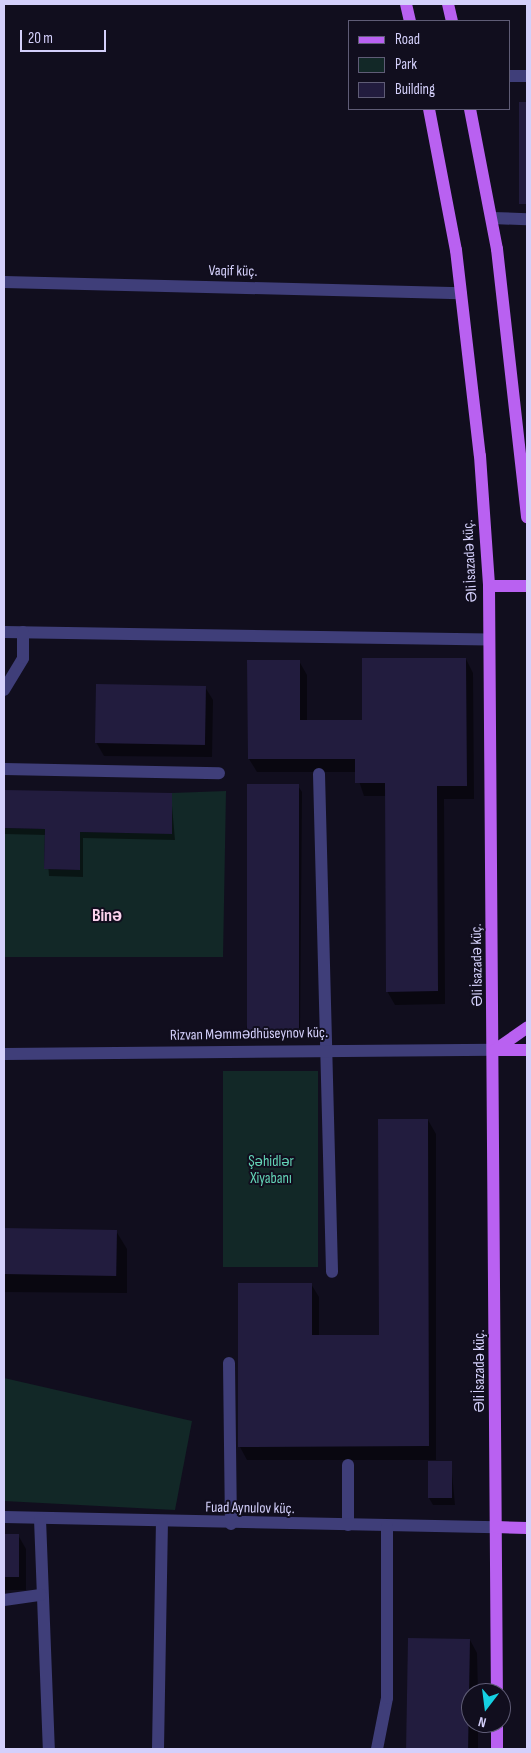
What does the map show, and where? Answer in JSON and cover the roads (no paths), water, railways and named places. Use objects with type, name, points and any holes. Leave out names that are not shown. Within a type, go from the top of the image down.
[{"type":"main road","points":[[406,4],[410,20]]},
{"type":"main road","points":[[448,4],[452,20]]},
{"type":"main road","name":"Əli İsazadə küç.","points":[[429,110],[461,293],[489,586],[495,1050],[497,1683]]},
{"type":"main road","points":[[470,110],[492,218],[524,453],[527,517]]},
{"type":"main road","points":[[489,586],[527,586]]},
{"type":"main road","points":[[495,1050],[527,1028]]},
{"type":"main road","points":[[495,1050],[527,1050]]},
{"type":"main road","points":[[496,1527],[527,1528]]},
{"type":"main road","points":[[497,1733],[497,1749]]},
{"type":"street","points":[[511,76],[527,76]]},
{"type":"street","points":[[492,218],[527,219]]},
{"type":"street","name":"Vaqif küç.","points":[[4,282],[461,293]]},
{"type":"street","points":[[4,632],[489,640]]},
{"type":"street","points":[[4,690],[23,658],[23,632]]},
{"type":"street","points":[[4,769],[219,773]]},
{"type":"street","points":[[319,774],[332,1272]]},
{"type":"street","name":"Rizvan Məmmədhüseynov küç.","points":[[4,1054],[326,1049],[495,1050]]},
{"type":"street","points":[[230,1363],[231,1524]]},
{"type":"street","points":[[348,1465],[348,1525]]},
{"type":"street","name":"Fuad Aynulov küç.","points":[[4,1518],[162,1524],[496,1527]]},
{"type":"street","points":[[40,1519],[41,1595],[49,1749]]},
{"type":"street","points":[[158,1749],[162,1524]]},
{"type":"street","points":[[377,1749],[387,1698],[387,1526]]},
{"type":"street","points":[[4,1600],[41,1595]]},
{"type":"district","name":"Binə","points":[[107,916]]},
{"type":"park label","name":"Şəhidlər Xiyabanı","points":[[271,1170]]}]
